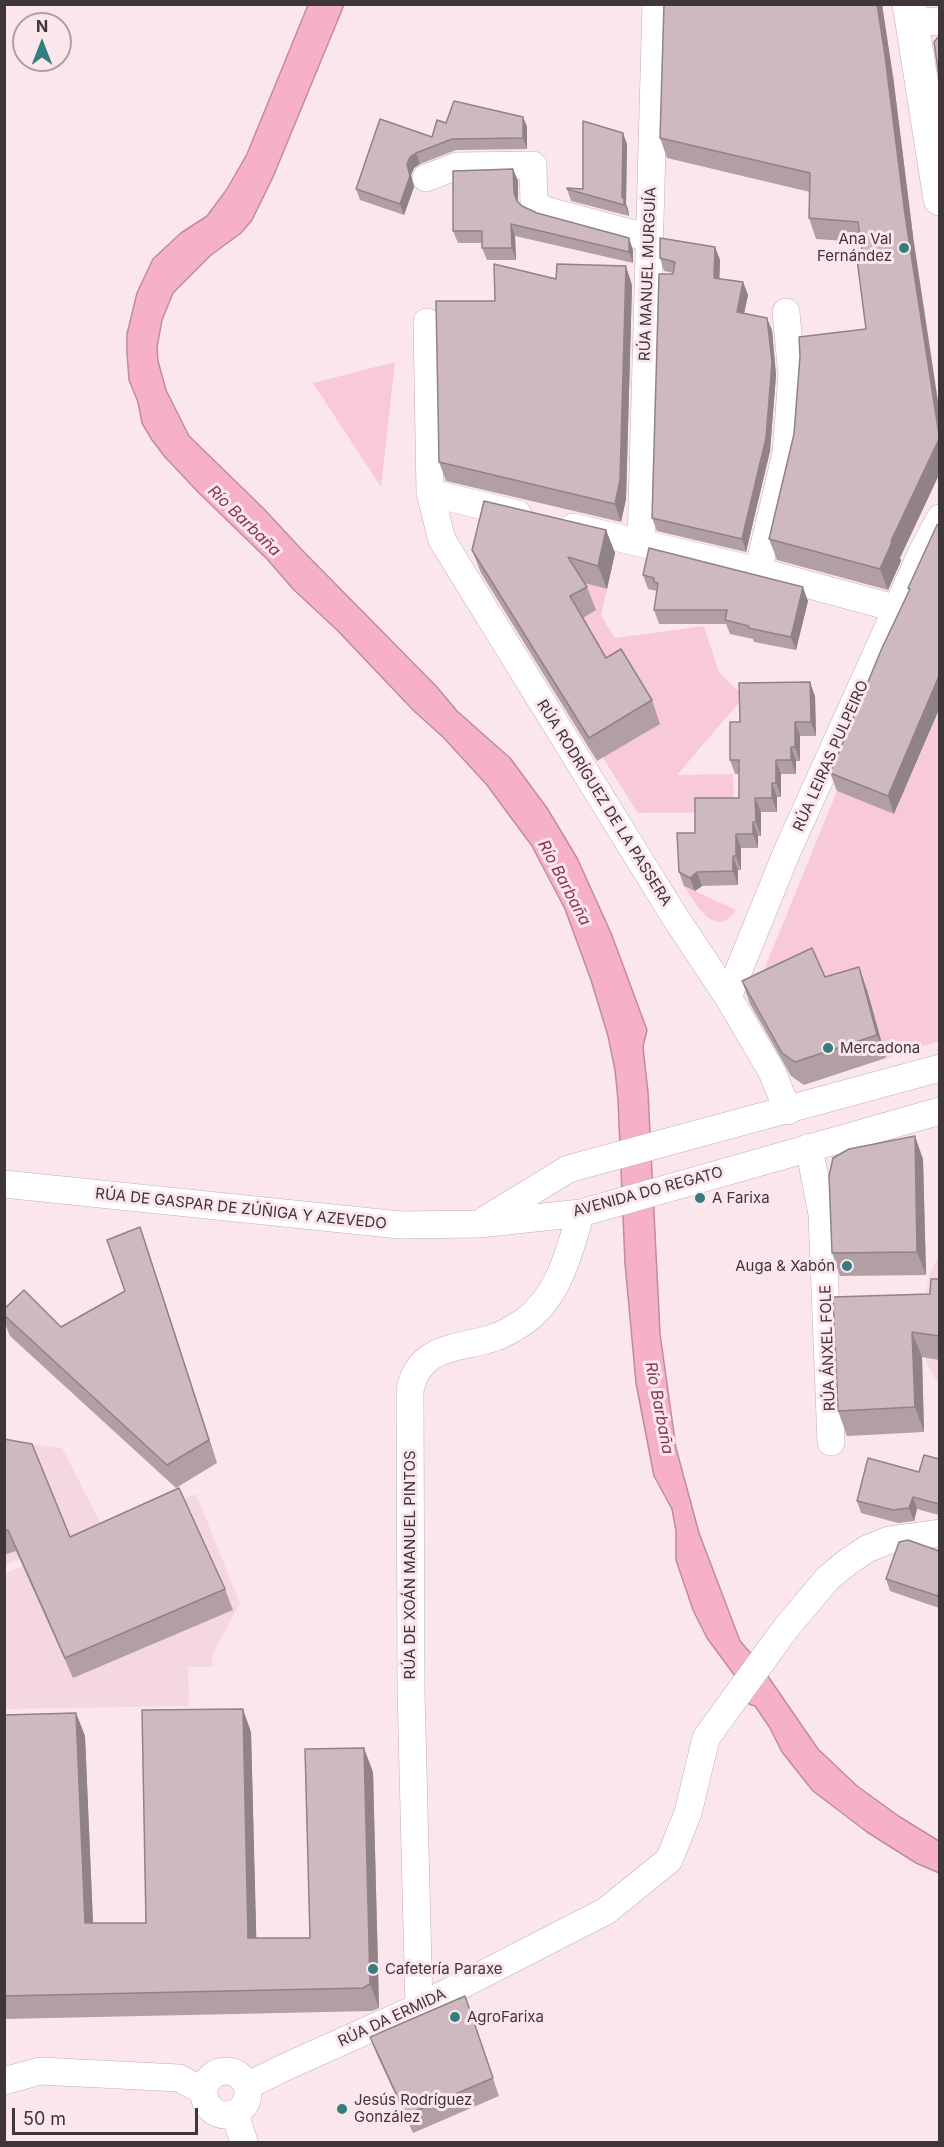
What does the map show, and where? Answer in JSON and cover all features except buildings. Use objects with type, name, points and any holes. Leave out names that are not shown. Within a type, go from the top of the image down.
[{"type":"street","name":"RÚA MANUEL MURGUÍA","points":[[641,543],[656,4]]},
{"type":"street","points":[[920,16],[939,199]]},
{"type":"street","points":[[426,178],[457,166],[533,165],[534,204],[545,210],[649,238]]},
{"type":"street","points":[[759,571],[786,453],[792,375],[786,312]]},
{"type":"street","name":"RÚA RODRÍGUEZ DE LA PASSERA","points":[[427,322],[430,493],[442,540],[673,914],[728,997],[772,1072],[788,1111]]},
{"type":"street","points":[[430,493],[759,571],[898,609]]},
{"type":"street","name":"RÚA LEIRAS PULPEIRO","points":[[728,997],[786,854],[939,518]]},
{"type":"street","points":[[479,1224],[568,1169],[788,1111],[939,1068]]},
{"type":"street","name":"AVENIDA DO REGATO","points":[[479,1224],[581,1213],[939,1110]]},
{"type":"street","name":"RÚA ÁNXEL FOLE","points":[[809,1147],[822,1214],[831,1442]]},
{"type":"street","name":"RÚA DE GASPAR DE ZÚÑIGA Y AZEVEDO","points":[[4,1184],[400,1225],[479,1224]]},
{"type":"street","name":"RÚA DE XOÁN MANUEL PINTOS","points":[[419,2007],[411,1690],[410,1390],[418,1368],[436,1353],[449,1347],[495,1338],[526,1321],[552,1290],[562,1272],[571,1251],[581,1213]]},
{"type":"street","name":"RÚA DA ERMIDA","points":[[248,2086],[419,2007],[606,1911],[669,1860],[688,1813],[706,1738],[786,1628],[828,1578],[867,1549],[889,1540],[939,1533]]},
{"type":"street","points":[[225,2070],[240,2075],[248,2086],[246,2102],[234,2114],[220,2114],[207,2106],[203,2091],[210,2077],[216,2072],[225,2070]]},
{"type":"street","points":[[4,2081],[40,2071],[121,2075],[179,2078],[203,2091]]},
{"type":"street","points":[[234,2114],[244,2142]]},
{"type":"shaded area","points":[[395,362],[381,487],[313,383]]},
{"type":"shaded area","points":[[576,581],[607,589],[601,616],[615,638],[704,626],[719,672],[744,697],[677,775],[733,774],[734,812],[638,813],[603,758],[615,681],[579,620]]},
{"type":"shaded area","points":[[939,712],[939,1041],[886,1058],[867,990],[833,1000],[820,972],[750,1004],[837,791],[894,814]]},
{"type":"shaded area","points":[[684,886],[736,910],[728,919],[721,922],[713,921],[700,909]]},
{"type":"shaded area","points":[[939,1257],[939,1385],[927,1364],[920,1320],[930,1273]]},
{"type":"shaded area","points":[[5,1441],[62,1448],[102,1526],[5,1565]]},
{"type":"shaded area","points":[[196,1494],[240,1603],[212,1656],[213,1667],[188,1667],[189,1706],[5,1709],[4,1574]]},
{"type":"water","name":"Río Barbaña","points":[[308,5],[344,5],[273,177],[252,220],[241,233],[211,255],[173,293],[162,320],[157,347],[158,361],[166,390],[189,436],[264,509],[436,686],[457,711],[510,758],[547,808],[577,858],[611,933],[647,1030],[643,1047],[648,1092],[660,1334],[676,1448],[699,1533],[740,1641],[756,1659],[818,1749],[857,1786],[939,1841],[939,1873],[916,1863],[867,1832],[813,1791],[782,1752],[755,1706],[749,1704],[738,1680],[707,1638],[693,1610],[676,1560],[676,1531],[672,1509],[654,1476],[636,1383],[625,1263],[618,1100],[608,1036],[591,980],[565,909],[532,846],[487,785],[443,737],[414,711],[337,630],[294,590],[267,559],[198,492],[165,457],[142,423],[138,402],[129,380],[127,353],[127,334],[137,293],[153,259],[181,233],[207,216],[227,189],[247,154]]},
{"type":"place","name":"Ana Val Fernández","points":[[904,248]]},
{"type":"place","name":"Mercadona","points":[[828,1048]]},
{"type":"place","name":"A Farixa","points":[[700,1198]]},
{"type":"place","name":"Auga & Xabón","points":[[847,1266]]},
{"type":"place","name":"Cafetería Paraxe","points":[[373,1969]]},
{"type":"place","name":"AgroFarixa","points":[[455,2017]]},
{"type":"place","name":"Jesús Rodríguez González","points":[[342,2109]]}]
